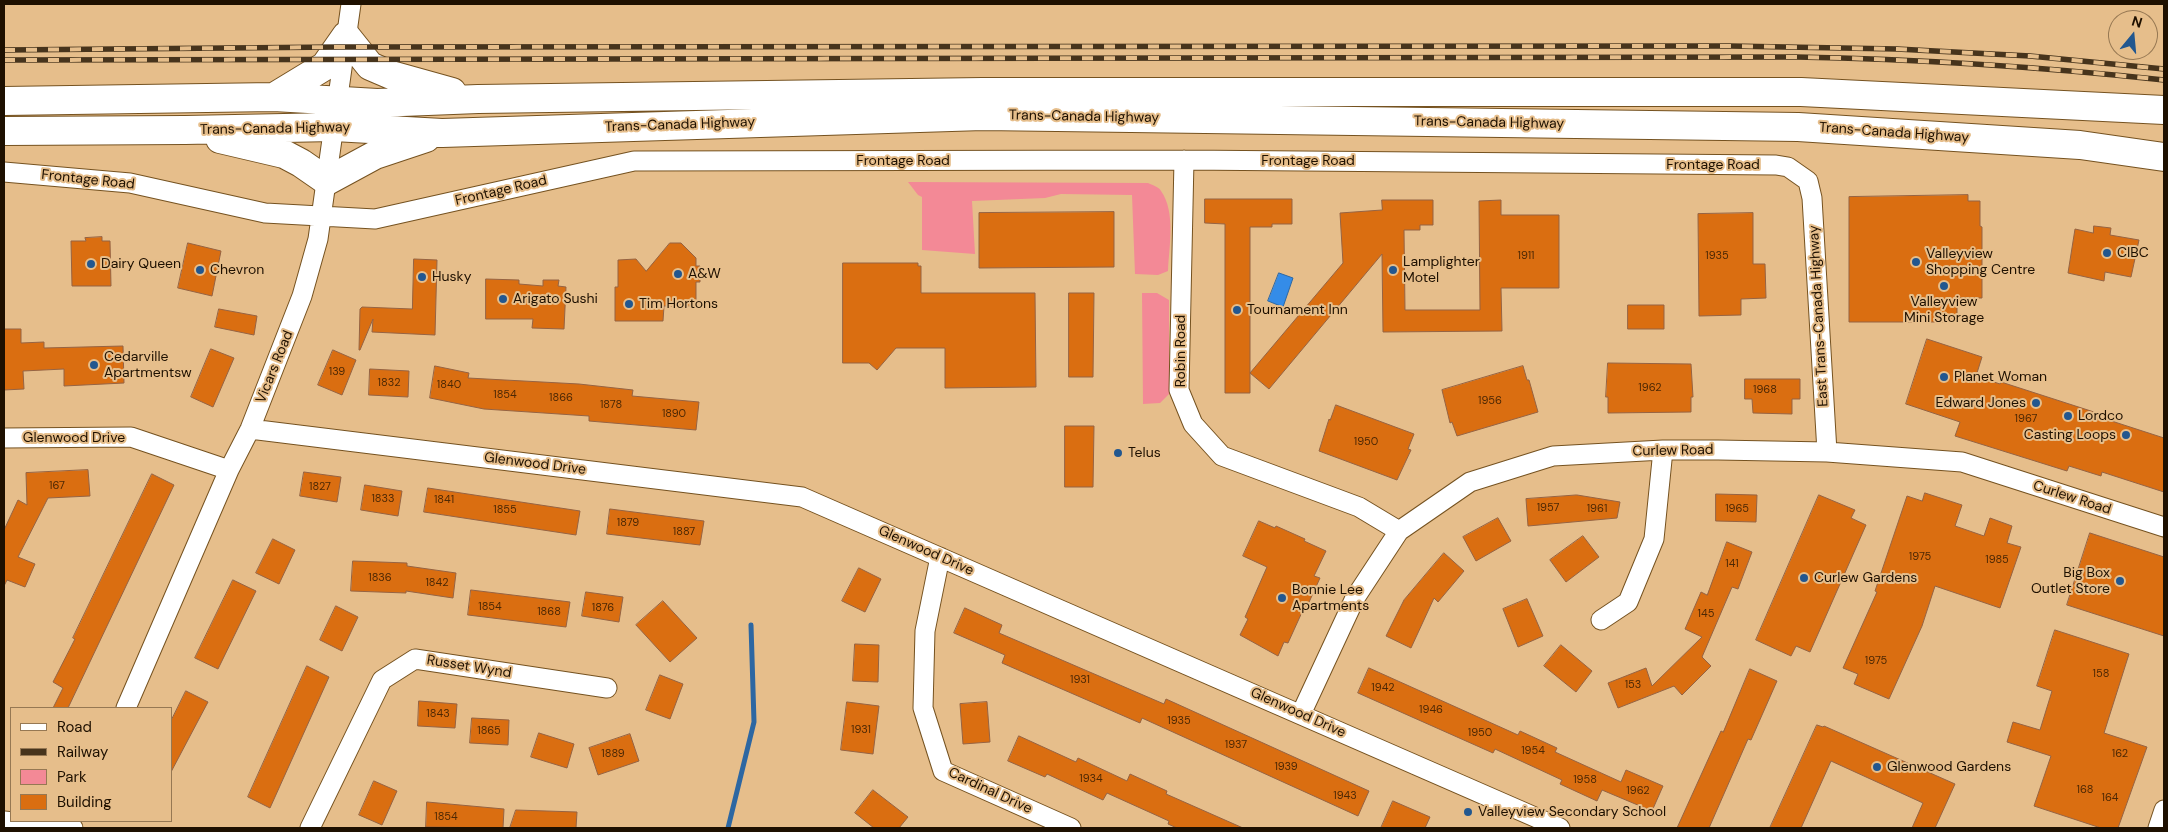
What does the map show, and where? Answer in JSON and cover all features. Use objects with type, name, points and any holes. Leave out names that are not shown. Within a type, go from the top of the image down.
[{"type":"highway","points":[[274,97],[325,66],[346,36],[364,60],[381,71],[478,100]]},
{"type":"highway","name":"Trans-Canada Highway","points":[[4,131],[185,130],[336,114],[377,103],[984,92],[1801,92],[2164,110]]},
{"type":"highway","name":"Trans-Canada Highway","points":[[4,101],[274,97],[336,114],[442,133],[984,116],[1798,127],[2080,144],[2164,157]]},
{"type":"highway","points":[[185,130],[284,154],[301,163],[326,181],[375,155],[442,133]]},
{"type":"highway","points":[[2080,144],[2164,162]]},
{"type":"street","name":"Vicars Road","points":[[126,707],[229,470],[250,429],[302,296],[318,239],[322,216],[351,4]]},
{"type":"street","name":"Frontage Road","points":[[4,172],[130,183],[265,212],[375,219],[634,161],[1184,160],[1776,165],[1788,167],[1808,181]]},
{"type":"street","name":"Robin Road","points":[[1184,160],[1179,390],[1193,424],[1222,456],[1359,507],[1399,531]]},
{"type":"street","name":"East Trans-Canada Highway","points":[[1808,181],[1813,217],[1827,452]]},
{"type":"street","name":"Glenwood Drive","points":[[250,429],[802,497],[1560,828]]},
{"type":"street","name":"Glenwood Drive","points":[[4,439],[131,437],[229,470]]},
{"type":"street","name":"Curlew Road","points":[[1301,714],[1354,598],[1399,531],[1470,482],[1553,456],[1663,450],[1827,452],[1962,462],[2164,527]]},
{"type":"street","points":[[1601,620],[1628,602],[1654,539],[1663,450]]},
{"type":"street","name":"Cardinal Drive","points":[[940,557],[925,630],[923,708],[943,771],[1071,828]]},
{"type":"street","name":"Russet Wynd","points":[[310,828],[382,680],[415,659],[607,688]]},
{"type":"street","points":[[2158,828],[2164,810]]},
{"type":"street","points":[[14,822],[74,828]]},
{"type":"green space","points":[[908,182],[1148,183],[1160,190],[1166,199],[1169,209],[1168,271],[1158,275],[1135,274],[1132,195],[1061,194],[1045,198],[972,201],[975,254],[922,250],[922,197],[918,195]]},
{"type":"green space","points":[[1142,293],[1157,293],[1169,300],[1169,394],[1160,403],[1143,404]]},
{"type":"water","points":[[1279,273],[1293,278],[1283,307],[1268,301]]},
{"type":"building","name":"Valleyview Shopping Centre","points":[[1968,195],[1968,201],[1980,201],[1982,298],[1957,298],[1957,322],[1849,322],[1849,197]]},
{"type":"building","name":"Tournament Inn","points":[[1205,199],[1292,199],[1292,224],[1272,224],[1272,227],[1250,227],[1250,393],[1225,393],[1225,224],[1205,223]]},
{"type":"building","points":[[1382,200],[1433,200],[1433,225],[1420,225],[1420,230],[1404,230],[1405,310],[1480,310],[1479,201],[1501,200],[1501,215],[1559,215],[1559,288],[1501,288],[1502,331],[1383,332],[1382,254],[1269,389],[1250,373],[1343,263],[1340,213],[1382,210]]},
{"type":"building","points":[[1114,212],[1114,267],[979,268],[979,213]]},
{"type":"building","points":[[1753,213],[1753,264],[1765,264],[1766,298],[1741,299],[1741,315],[1699,316],[1698,214]]},
{"type":"building","points":[[2094,226],[2111,228],[2110,235],[2139,240],[2131,277],[2105,272],[2104,281],[2068,273],[2075,229],[2093,233]]},
{"type":"building","name":"Dairy Queen","points":[[102,237],[102,241],[110,241],[111,286],[72,286],[71,241],[86,241],[85,238]]},
{"type":"building","points":[[188,243],[221,251],[212,296],[178,288]]},
{"type":"building","points":[[670,243],[681,243],[696,258],[696,266],[700,266],[700,282],[696,282],[696,306],[664,306],[663,321],[615,321],[615,287],[618,287],[618,260],[636,259],[646,271]]},
{"type":"building","points":[[414,259],[437,260],[435,335],[372,332],[373,319],[359,350],[360,309],[362,307],[412,309]]},
{"type":"building","points":[[843,263],[918,263],[918,266],[921,266],[921,293],[1035,293],[1036,387],[945,388],[945,348],[896,348],[877,370],[869,363],[843,363]]},
{"type":"building","points":[[486,279],[519,280],[519,284],[543,286],[543,280],[559,280],[558,286],[566,287],[564,329],[532,328],[533,319],[486,319]]},
{"type":"building","points":[[1069,293],[1094,293],[1093,377],[1069,377]]},
{"type":"building","points":[[1628,305],[1664,305],[1664,329],[1628,329]]},
{"type":"building","points":[[219,309],[257,316],[254,335],[215,327]]},
{"type":"building","points":[[4,329],[21,329],[21,343],[44,342],[44,348],[123,346],[124,383],[64,386],[64,369],[23,371],[24,389],[4,390]]},
{"type":"building","points":[[1927,339],[1982,357],[1976,376],[2000,384],[2001,382],[2094,412],[2093,415],[2164,438],[2164,492],[2102,472],[2101,476],[2069,466],[2067,471],[1955,436],[1960,422],[1906,404]]},
{"type":"building","points":[[211,349],[234,358],[213,407],[191,397]]},
{"type":"building","points":[[333,350],[356,360],[342,395],[318,385]]},
{"type":"building","points":[[1608,363],[1691,364],[1693,397],[1691,397],[1691,412],[1608,413],[1608,397],[1606,397]]},
{"type":"building","points":[[435,366],[469,373],[468,378],[579,384],[633,390],[632,396],[699,402],[696,430],[589,421],[589,416],[484,409],[430,398]]},
{"type":"building","points":[[1523,366],[1538,412],[1457,436],[1452,422],[1450,423],[1442,390]]},
{"type":"building","points":[[370,369],[409,371],[408,397],[369,395]]},
{"type":"building","points":[[1745,379],[1800,379],[1800,399],[1792,399],[1792,414],[1753,413],[1752,399],[1745,399]]},
{"type":"building","points":[[1336,405],[1414,434],[1408,449],[1411,450],[1397,480],[1319,451],[1329,419]]},
{"type":"building","points":[[1065,426],[1094,426],[1093,487],[1065,487]]},
{"type":"building","points":[[88,470],[90,496],[48,498],[18,557],[35,564],[25,587],[7,580],[4,586],[4,530],[18,500],[27,505],[26,473]]},
{"type":"building","points":[[304,472],[341,477],[337,502],[300,496]]},
{"type":"building","points":[[152,474],[174,485],[68,707],[54,707],[63,688],[53,682],[75,639],[73,638]]},
{"type":"building","points":[[365,485],[402,491],[398,516],[361,510]]},
{"type":"building","points":[[428,488],[580,511],[576,535],[424,512]]},
{"type":"building","points":[[1925,493],[1962,505],[1955,526],[1984,536],[1990,518],[2012,526],[2007,543],[2021,547],[2000,608],[1935,586],[1922,626],[1889,699],[1854,684],[1858,674],[1843,668],[1877,592],[1875,591],[1907,496],[1922,501]]},
{"type":"building","points":[[1716,494],[1757,495],[1756,522],[1716,521]]},
{"type":"building","points":[[1577,495],[1620,502],[1617,518],[1528,526],[1526,499]]},
{"type":"building","name":"Curlew Gardens","points":[[1819,495],[1855,510],[1851,518],[1866,525],[1810,652],[1796,646],[1791,656],[1756,640]]},
{"type":"building","points":[[610,509],[704,521],[700,545],[607,534]]},
{"type":"building","points":[[1498,518],[1511,541],[1476,561],[1463,537]]},
{"type":"building","name":"Bonnie Lee Apartments","points":[[1259,521],[1275,528],[1276,526],[1326,551],[1314,576],[1320,578],[1305,611],[1303,610],[1288,643],[1284,642],[1278,656],[1240,635],[1248,619],[1245,617],[1267,567],[1243,556]]},
{"type":"building","name":"Big Box Outlet Store","points":[[2090,533],[2164,557],[2164,636],[2067,605]]},
{"type":"building","points":[[1583,536],[1599,557],[1566,582],[1550,560]]},
{"type":"building","points":[[273,539],[295,550],[279,584],[256,573]]},
{"type":"building","points":[[1727,542],[1752,552],[1738,589],[1732,587],[1702,657],[1711,666],[1682,695],[1674,686],[1618,708],[1608,683],[1646,668],[1652,686],[1702,637],[1685,629],[1701,592],[1707,595]]},
{"type":"building","points":[[1444,553],[1464,571],[1438,602],[1434,598],[1411,648],[1386,636],[1404,600]]},
{"type":"building","points":[[353,561],[407,563],[407,566],[456,573],[453,598],[406,591],[406,593],[351,591]]},
{"type":"building","points":[[859,568],[881,579],[865,612],[842,601]]},
{"type":"building","points":[[233,580],[256,591],[218,669],[195,658]]},
{"type":"building","points":[[471,590],[570,602],[566,627],[468,615]]},
{"type":"building","points":[[586,592],[623,597],[619,622],[582,616]]},
{"type":"building","points":[[1527,599],[1543,636],[1518,647],[1503,609]]},
{"type":"building","points":[[663,601],[697,638],[670,662],[636,625]]},
{"type":"building","points":[[336,606],[358,617],[342,651],[320,640]]},
{"type":"building","points":[[965,608],[1002,625],[999,633],[1164,704],[1166,699],[1369,791],[1358,816],[1142,718],[1140,723],[1002,663],[1005,655],[954,633]]},
{"type":"building","points":[[2055,630],[2129,654],[2104,733],[2147,747],[2118,828],[2101,828],[2034,806],[2051,756],[2007,742],[2013,722],[2040,730],[2052,691],[2037,686]]},
{"type":"building","points":[[855,644],[879,645],[878,682],[853,681]]},
{"type":"building","points":[[1561,645],[1592,671],[1576,692],[1544,666]]},
{"type":"building","points":[[307,666],[329,677],[270,808],[248,797]]},
{"type":"building","points":[[1369,668],[1518,735],[1520,731],[1557,748],[1555,752],[1621,782],[1626,770],[1663,786],[1652,811],[1602,790],[1597,801],[1560,784],[1562,780],[1495,749],[1493,753],[1358,693]]},
{"type":"building","points":[[1750,669],[1777,681],[1751,740],[1748,739],[1709,828],[1677,828],[1721,731],[1723,732]]},
{"type":"building","points":[[660,675],[683,684],[670,719],[646,710]]},
{"type":"building","points":[[186,691],[208,702],[172,770],[172,719]]},
{"type":"building","points":[[419,701],[457,704],[455,728],[418,726]]},
{"type":"building","points":[[847,702],[879,706],[873,754],[841,750]]},
{"type":"building","points":[[987,702],[990,742],[963,744],[960,704]]},
{"type":"building","points":[[472,718],[509,720],[508,745],[470,743]]},
{"type":"building","points":[[1817,725],[1824,726],[1955,784],[1935,828],[1912,828],[1923,803],[1831,761],[1801,828],[1770,828]]},
{"type":"building","points":[[539,733],[574,744],[567,768],[531,757]]},
{"type":"building","points":[[630,734],[639,761],[598,775],[589,748]]},
{"type":"building","points":[[1019,736],[1076,762],[1078,758],[1127,781],[1130,774],[1167,791],[1166,794],[1243,828],[1177,828],[1168,824],[1169,821],[1107,793],[1103,800],[1047,774],[1045,777],[1008,761]]},
{"type":"building","points":[[374,781],[397,791],[382,825],[359,815]]},
{"type":"building","points":[[873,790],[908,817],[899,828],[874,828],[855,813]]},
{"type":"building","points":[[1393,801],[1430,817],[1425,828],[1381,828]]},
{"type":"building","points":[[427,802],[504,809],[503,828],[426,827]]},
{"type":"building","points":[[516,810],[577,812],[576,828],[510,828]]},
{"type":"waterway","points":[[728,828],[754,722],[751,625]]},
{"type":"railway","points":[[4,50],[339,47],[1730,46],[1897,49],[2030,56],[2164,69]]},
{"type":"railway","points":[[4,60],[1796,57],[1981,64],[2164,80]]},
{"type":"place","name":"CIBC","points":[[2107,253]]},
{"type":"place","name":"Valleyview Shopping Centre","points":[[1916,262]]},
{"type":"place","name":"Dairy Queen","points":[[91,264]]},
{"type":"place","name":"Chevron","points":[[200,270]]},
{"type":"place","name":"Lamplighter Motel","points":[[1393,270]]},
{"type":"place","name":"A&W","points":[[678,274]]},
{"type":"place","name":"Husky","points":[[422,277]]},
{"type":"place","name":"Valleyview Mini Storage","points":[[1944,286]]},
{"type":"place","name":"Arigato Sushi","points":[[503,299]]},
{"type":"place","name":"Tim Hortons","points":[[629,304]]},
{"type":"place","name":"Tournament Inn","points":[[1237,310]]},
{"type":"place","name":"Cedarville Apartmentsw","points":[[94,365]]},
{"type":"place","name":"Planet Woman","points":[[1944,377]]},
{"type":"place","name":"Edward Jones","points":[[2036,403]]},
{"type":"place","name":"Lordco","points":[[2068,416]]},
{"type":"place","name":"Casting Loops","points":[[2126,435]]},
{"type":"place","name":"Telus","points":[[1118,453]]},
{"type":"place","name":"Curlew Gardens","points":[[1804,578]]},
{"type":"place","name":"Big Box Outlet Store","points":[[2120,581]]},
{"type":"place","name":"Bonnie Lee Apartments","points":[[1282,598]]},
{"type":"place","name":"Glenwood Gardens","points":[[1877,767]]},
{"type":"place","name":"Valleyview Secondary School","points":[[1468,812]]}]
